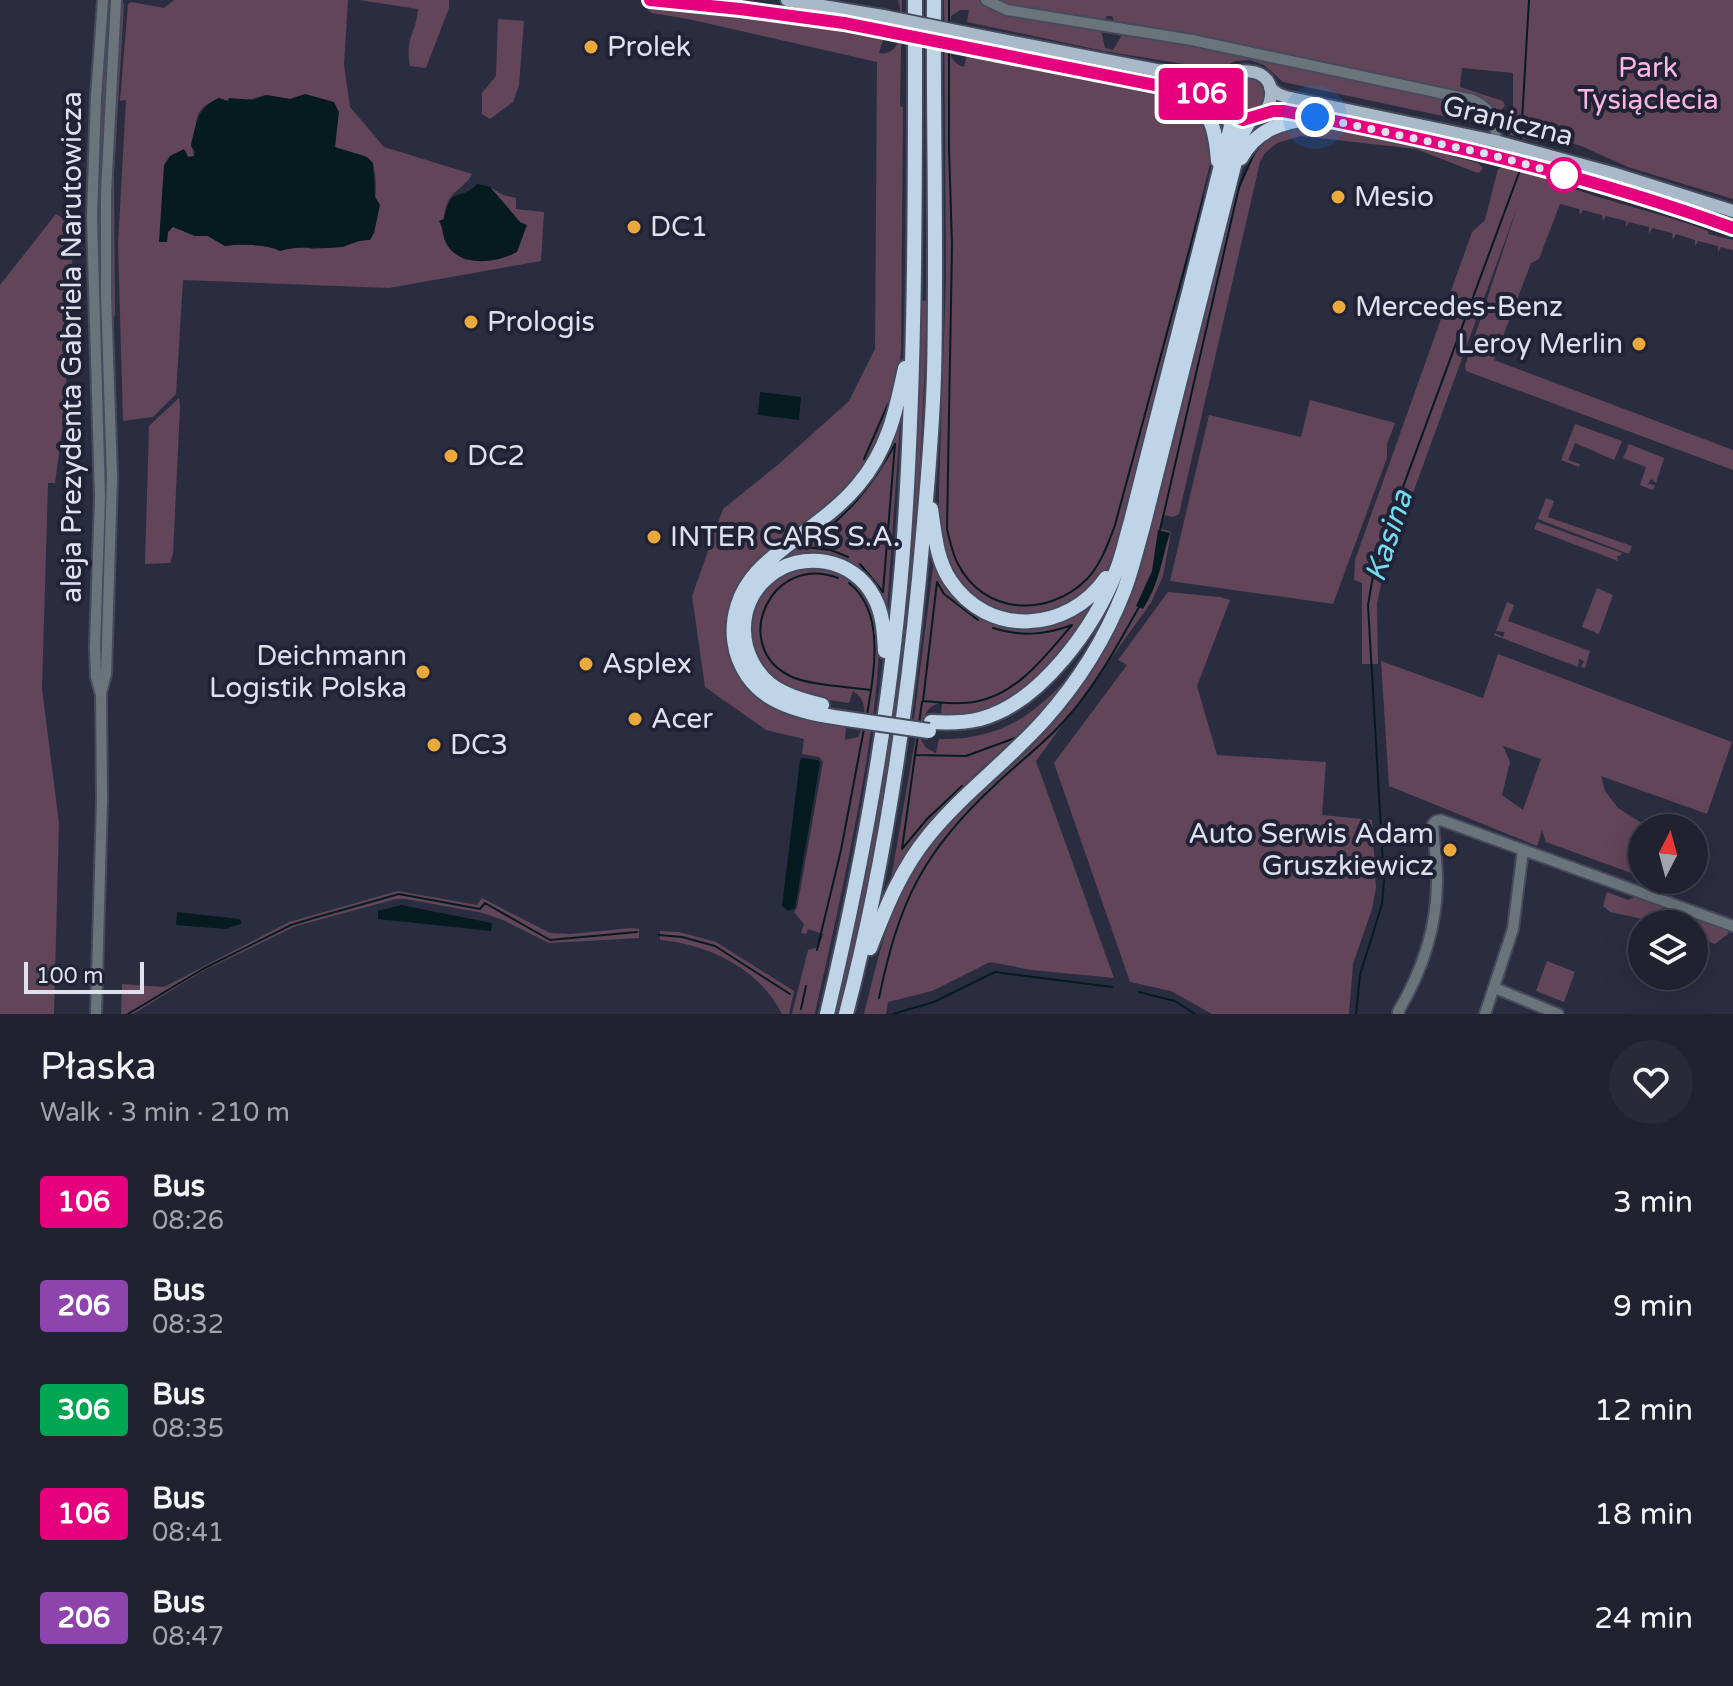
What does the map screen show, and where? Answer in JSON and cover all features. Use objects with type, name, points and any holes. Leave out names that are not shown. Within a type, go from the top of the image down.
[{"type":"highway","points":[[827,1014],[858,873],[887,687],[904,541],[912,332],[915,0]]},
{"type":"highway","points":[[846,1014],[857,975],[890,806],[907,688],[927,492],[934,377],[934,0]]},
{"type":"highway","points":[[1180,90],[1209,115],[1225,175]]},
{"type":"highway","points":[[857,975],[893,889],[926,838],[1036,729],[1076,680],[1115,611],[1132,561],[1225,175],[1231,124],[1225,109]]},
{"type":"highway","points":[[1225,175],[1263,132],[1315,117]]},
{"type":"highway","points":[[930,727],[984,718],[1013,705],[1034,690],[1060,663],[1090,621],[1117,568],[1125,543],[1225,175],[1250,120]]},
{"type":"highway","points":[[912,332],[895,417],[873,466],[841,502],[770,559],[741,594],[734,618],[733,639],[738,658],[750,680],[761,691],[791,707],[963,732],[987,727],[1007,719],[1035,701],[1067,669],[1107,612],[1132,561]]},
{"type":"highway","points":[[927,492],[938,551],[952,582],[982,610],[1009,620],[1044,620],[1076,608],[1101,585],[1125,543]]},
{"type":"highway","points":[[855,715],[792,697],[769,683],[752,663],[744,638],[746,612],[758,588],[771,574],[796,562],[815,560],[843,567],[861,580],[874,596],[881,615],[887,687]]},
{"type":"main road","points":[[650,0],[801,16],[1180,90],[1214,97],[1225,109],[1237,119],[1250,120],[1265,113],[1271,96],[1270,88],[1258,73],[1238,71],[1229,77],[1221,90],[1225,109]]},
{"type":"main road","points":[[787,0],[1208,80],[1229,77]]},
{"type":"main road","name":"Graniczna","points":[[1270,88],[1286,97],[1495,141],[1733,211]]},
{"type":"main road","name":"Graniczna","points":[[1265,113],[1283,111],[1315,117],[1511,160],[1667,204],[1733,228]]},
{"type":"street","name":"aleja Prezydenta Gabriela Narutowicza","points":[[101,695],[96,677],[95,646],[100,498],[92,217],[103,0]]},
{"type":"street","name":"aleja Prezydenta Gabriela Narutowicza","points":[[96,1014],[102,813],[101,695],[106,674],[112,518],[106,193],[116,0]]},
{"type":"street","points":[[986,0],[1007,10],[1232,48],[1473,100],[1484,106],[1493,117],[1497,128],[1495,141]]},
{"type":"street","points":[[1399,1014],[1420,967],[1435,916],[1437,881],[1433,824],[1441,820],[1733,926]]},
{"type":"street","points":[[1485,1014],[1513,929],[1523,850]]},
{"type":"street","points":[[1495,988],[1558,1014]]},
{"type":"green space","points":[[108,0],[111,0],[100,208],[107,497],[97,208]]},
{"type":"green space","points":[[174,0],[348,0],[344,65],[350,107],[384,147],[472,174],[450,198],[446,208],[444,238],[448,246],[466,260],[520,222],[490,187],[516,198],[516,209],[544,212],[541,261],[389,288],[183,280],[176,394],[153,417],[123,421],[118,244],[126,100],[120,101],[128,4],[164,8]],"holes":[[[266,95],[290,99],[335,134],[335,147],[362,155],[371,162],[376,195],[370,240],[352,241],[344,247],[311,249],[302,245],[280,251],[261,246],[225,246],[208,236],[195,236],[172,226],[168,232],[185,150],[188,157],[194,156],[191,142],[203,108],[219,98],[236,101]]]},
{"type":"green space","points":[[359,0],[449,0],[449,8],[426,68],[410,66],[409,48],[418,9]]},
{"type":"green space","points":[[898,0],[902,0],[900,106],[903,107],[901,349],[890,413],[879,443],[853,483],[747,575],[729,607],[727,639],[732,660],[846,726],[845,740],[858,737],[863,725],[862,700],[853,691],[849,703],[815,697],[776,683],[757,658],[751,638],[752,618],[758,600],[769,585],[801,567],[821,567],[841,573],[859,585],[873,608],[879,636],[877,681],[859,804],[815,1014],[792,1014],[808,950],[819,947],[823,934],[808,929],[806,934],[801,933],[804,924],[794,912],[823,762],[819,757],[802,754],[804,739],[766,730],[705,687],[692,596],[723,509],[849,401],[875,349],[877,62],[652,13],[647,9],[793,23],[880,37],[883,40],[879,53],[887,53],[894,49],[900,34]]},
{"type":"green space","points":[[944,0],[980,0],[1000,13],[1101,30],[1105,48],[1113,50],[1123,33],[1433,94],[1475,106],[1490,122],[1485,125],[1283,82],[1264,65],[1250,60],[1235,61],[1214,69],[1104,51],[967,22],[969,10],[960,10],[951,16],[949,46],[957,64],[964,67],[967,55],[1181,99],[1204,118],[1211,149],[1168,351],[1116,552],[1100,581],[1081,599],[1042,615],[1006,613],[970,594],[948,566],[939,524],[946,277]]},
{"type":"green space","name":"Park Tysiąclecia","points":[[994,0],[1733,0],[1733,199],[1628,167],[1561,140],[1536,142],[1510,135],[1503,122],[1513,108],[1513,73],[1462,68],[1460,87],[1503,101],[1505,106],[1499,112],[1480,98],[1460,92],[1307,58],[1114,22],[1112,16],[1107,16],[1105,20],[1048,14]]},
{"type":"green space","points":[[121,1],[124,4],[114,172],[115,317],[112,314],[111,175]]},
{"type":"green space","points":[[498,19],[524,21],[519,85],[513,102],[490,119],[482,114],[482,93],[496,76]]},
{"type":"green space","points":[[1246,78],[1258,84],[1264,96],[1258,108],[1246,114],[1234,108],[1228,96],[1234,84]]},
{"type":"green space","points":[[1301,127],[1390,139],[1478,163],[1483,168],[1479,173],[1475,172],[1416,149],[1301,136],[1277,143],[1260,162],[1179,514],[1173,517],[1163,515],[1161,529],[1171,532],[1163,576],[1151,603],[1036,761],[1114,978],[1032,970],[990,962],[932,991],[888,1002],[886,1014],[864,1014],[889,922],[914,870],[955,818],[1055,722],[1102,654],[1114,630],[1144,553],[1234,190],[1239,191],[1253,157],[1268,140],[1288,129]]},
{"type":"green space","points":[[1506,166],[1733,240],[1733,250],[1721,247],[1718,252],[1718,246],[1698,241],[1695,246],[1695,240],[1676,234],[1673,240],[1672,233],[1652,228],[1649,234],[1649,227],[1629,222],[1626,227],[1626,221],[1606,216],[1603,221],[1602,215],[1583,210],[1580,215],[1579,209],[1560,204],[1539,259],[1531,263],[1494,360],[1733,450],[1733,470],[1466,371],[1465,366],[1518,205],[1383,575],[1377,604],[1378,664],[1362,664],[1362,583],[1354,580],[1355,560],[1472,232],[1485,220],[1498,169]]},
{"type":"green space","points":[[56,214],[74,225],[65,409],[55,483],[48,483],[42,689],[59,823],[54,1014],[0,1014],[0,285]]},
{"type":"green space","points":[[920,300],[927,301],[921,453],[899,705],[866,899],[841,1014],[834,1014],[856,914],[917,424]]},
{"type":"green space","points":[[179,398],[173,554],[170,563],[145,564],[149,426]]},
{"type":"green space","points":[[1310,400],[1395,423],[1387,444],[1387,458],[1333,604],[1170,581],[1209,415],[1301,437]]},
{"type":"green space","points":[[900,423],[887,609],[859,570],[827,555],[795,558],[766,576],[747,604],[740,636],[750,668],[788,699],[845,712],[845,715],[796,705],[763,687],[750,672],[742,656],[739,638],[740,620],[745,602],[766,569],[826,523],[866,483]]},
{"type":"green space","points":[[1575,424],[1622,441],[1614,460],[1575,443],[1568,460],[1580,464],[1579,467],[1561,460]]},
{"type":"green space","points":[[1629,444],[1664,458],[1656,483],[1651,479],[1648,484],[1655,485],[1653,490],[1640,485],[1646,467],[1623,458]]},
{"type":"green space","points":[[1546,498],[1554,501],[1548,517],[1632,546],[1629,554],[1538,519]]},
{"type":"green space","points":[[1537,522],[1622,553],[1617,556],[1618,561],[1534,529]]},
{"type":"green space","points":[[934,560],[960,600],[1051,624],[1072,617],[1095,603],[1059,656],[1012,699],[969,717],[941,716],[942,703],[927,711],[921,740],[926,748],[936,753],[939,739],[981,735],[1015,722],[1046,700],[1075,670],[1051,706],[890,885],[916,735],[912,734]]},
{"type":"green space","points":[[1597,588],[1613,595],[1599,634],[1582,627]]},
{"type":"green space","points":[[1168,592],[1230,600],[1197,686],[1217,755],[1326,762],[1322,815],[1372,820],[1376,888],[1353,964],[1349,1014],[1212,1014],[1171,991],[1130,982],[1054,763],[1127,665],[1118,660]]},
{"type":"green space","points":[[1507,602],[1514,605],[1508,621],[1590,651],[1585,668],[1581,667],[1584,661],[1579,659],[1578,667],[1494,635],[1503,637],[1505,632],[1496,631]]},
{"type":"green space","points":[[1498,654],[1732,742],[1707,814],[1601,776],[1605,791],[1618,808],[1628,814],[1628,872],[1546,842],[1542,830],[1537,846],[1389,786],[1381,661],[1483,698]],"holes":[[[1503,746],[1541,759],[1523,810],[1502,795],[1510,762]]]},
{"type":"green space","points":[[398,891],[477,905],[482,898],[550,933],[631,928],[639,929],[639,938],[549,943],[483,913],[396,899],[296,926],[201,972],[133,1014],[121,1014],[122,984],[164,987],[289,922]]},
{"type":"green space","points":[[1607,892],[1628,900],[1638,896],[1665,905],[1661,910],[1628,910],[1628,916],[1610,912],[1603,906]]},
{"type":"green space","points":[[1708,922],[1729,930],[1715,944],[1708,941]]},
{"type":"green space","points":[[660,931],[679,932],[716,942],[794,991],[789,1014],[782,1014],[760,984],[731,962],[696,947],[660,940]]},
{"type":"green space","points":[[1547,961],[1575,972],[1564,1002],[1536,991]]},
{"type":"shaded area","points":[[305,94],[334,102],[339,112],[335,147],[367,157],[373,163],[375,197],[380,205],[370,240],[339,247],[280,251],[261,246],[225,246],[208,236],[195,236],[173,227],[168,232],[167,242],[159,242],[164,165],[170,156],[184,149],[188,157],[194,156],[191,146],[201,112],[219,98],[228,101],[229,98],[253,100],[266,95],[290,99]]},
{"type":"shaded area","points":[[477,184],[490,187],[520,222],[527,225],[517,252],[489,261],[470,260],[453,252],[445,241],[439,221],[444,219],[450,201]]},
{"type":"shaded area","points":[[760,392],[801,397],[799,420],[758,415]]},
{"type":"shaded area","points":[[1158,530],[1170,533],[1157,580],[1143,609],[1136,606],[1152,571]]},
{"type":"shaded area","points":[[803,758],[820,763],[795,908],[788,911],[782,906],[800,760]]},
{"type":"shaded area","points":[[401,905],[492,923],[491,931],[378,919],[378,911]]},
{"type":"shaded area","points":[[177,912],[240,919],[242,923],[226,929],[176,925]]},
{"type":"waterway","points":[[949,0],[949,25]]},
{"type":"waterway","name":"Kasina","points":[[1521,138],[1529,0]]},
{"type":"waterway","points":[[949,47],[952,245],[947,529],[958,564],[969,581],[984,593],[1018,605],[1036,605],[1054,600],[1087,579],[1100,560],[1115,525],[1204,196]]},
{"type":"waterway","points":[[1160,530],[1239,187],[1256,149],[1268,138]]},
{"type":"waterway","name":"Kasina","points":[[1356,1014],[1360,975],[1382,904],[1384,881],[1368,605],[1373,576],[1386,533],[1520,170]]},
{"type":"waterway","points":[[864,459],[888,404]]},
{"type":"waterway","points":[[848,557],[831,550],[805,547],[856,501],[895,444],[883,592],[860,564]]},
{"type":"waterway","points":[[838,578],[814,574],[794,578],[777,590],[766,606],[761,625],[762,644],[772,662],[797,679],[870,690]]},
{"type":"waterway","points":[[978,620],[944,594],[937,582],[923,701],[968,703],[1003,692],[1029,672],[1072,625],[1033,634],[993,628]]},
{"type":"waterway","points":[[849,583],[861,595],[873,626],[874,662],[867,715]]},
{"type":"waterway","points":[[879,998],[895,933],[932,855],[972,808],[1049,737],[1076,707],[1105,666],[1139,607]]},
{"type":"waterway","points":[[919,724],[922,702]]},
{"type":"waterway","points":[[817,950],[841,850],[864,729]]},
{"type":"waterway","points":[[918,734],[902,849],[927,819],[962,786]]},
{"type":"waterway","points":[[916,755],[966,756],[1018,737],[973,778]]},
{"type":"waterway","points":[[128,1014],[203,969],[291,925],[399,894],[480,909],[485,903],[550,940],[637,932]]},
{"type":"waterway","points":[[659,935],[682,937],[715,946],[790,994]]},
{"type":"waterway","points":[[893,1014],[934,1002],[995,972],[1112,987]]},
{"type":"waterway","points":[[801,1009],[806,986]]},
{"type":"waterway","points":[[1139,992],[1175,1001],[1195,1014]]},
{"type":"bus line","name":"106","points":[[650,0],[844,23],[1205,95],[1214,97],[1237,119],[1250,120],[1265,113],[1283,111],[1388,131],[1601,185],[1733,228]]},
{"type":"place","name":"Prolek","points":[[591,47]]},
{"type":"place","name":"Mesio","points":[[1338,197]]},
{"type":"place","name":"DC1","points":[[634,227]]},
{"type":"place","name":"Mercedes-Benz","points":[[1339,307]]},
{"type":"place","name":"Prologis","points":[[471,322]]},
{"type":"place","name":"Leroy Merlin","points":[[1639,344]]},
{"type":"place","name":"DC2","points":[[451,456]]},
{"type":"place","name":"INTER CARS S.A.","points":[[654,537]]},
{"type":"place","name":"Asplex","points":[[586,664]]},
{"type":"place","name":"Deichmann Logistik Polska","points":[[423,672]]},
{"type":"place","name":"Acer","points":[[635,719]]},
{"type":"place","name":"DC3","points":[[434,745]]},
{"type":"place","name":"Auto Serwis Adam Gruszkiewicz","points":[[1450,850]]},
{"type":"route","points":[[1315,117],[1492,155],[1564,175]]}]
